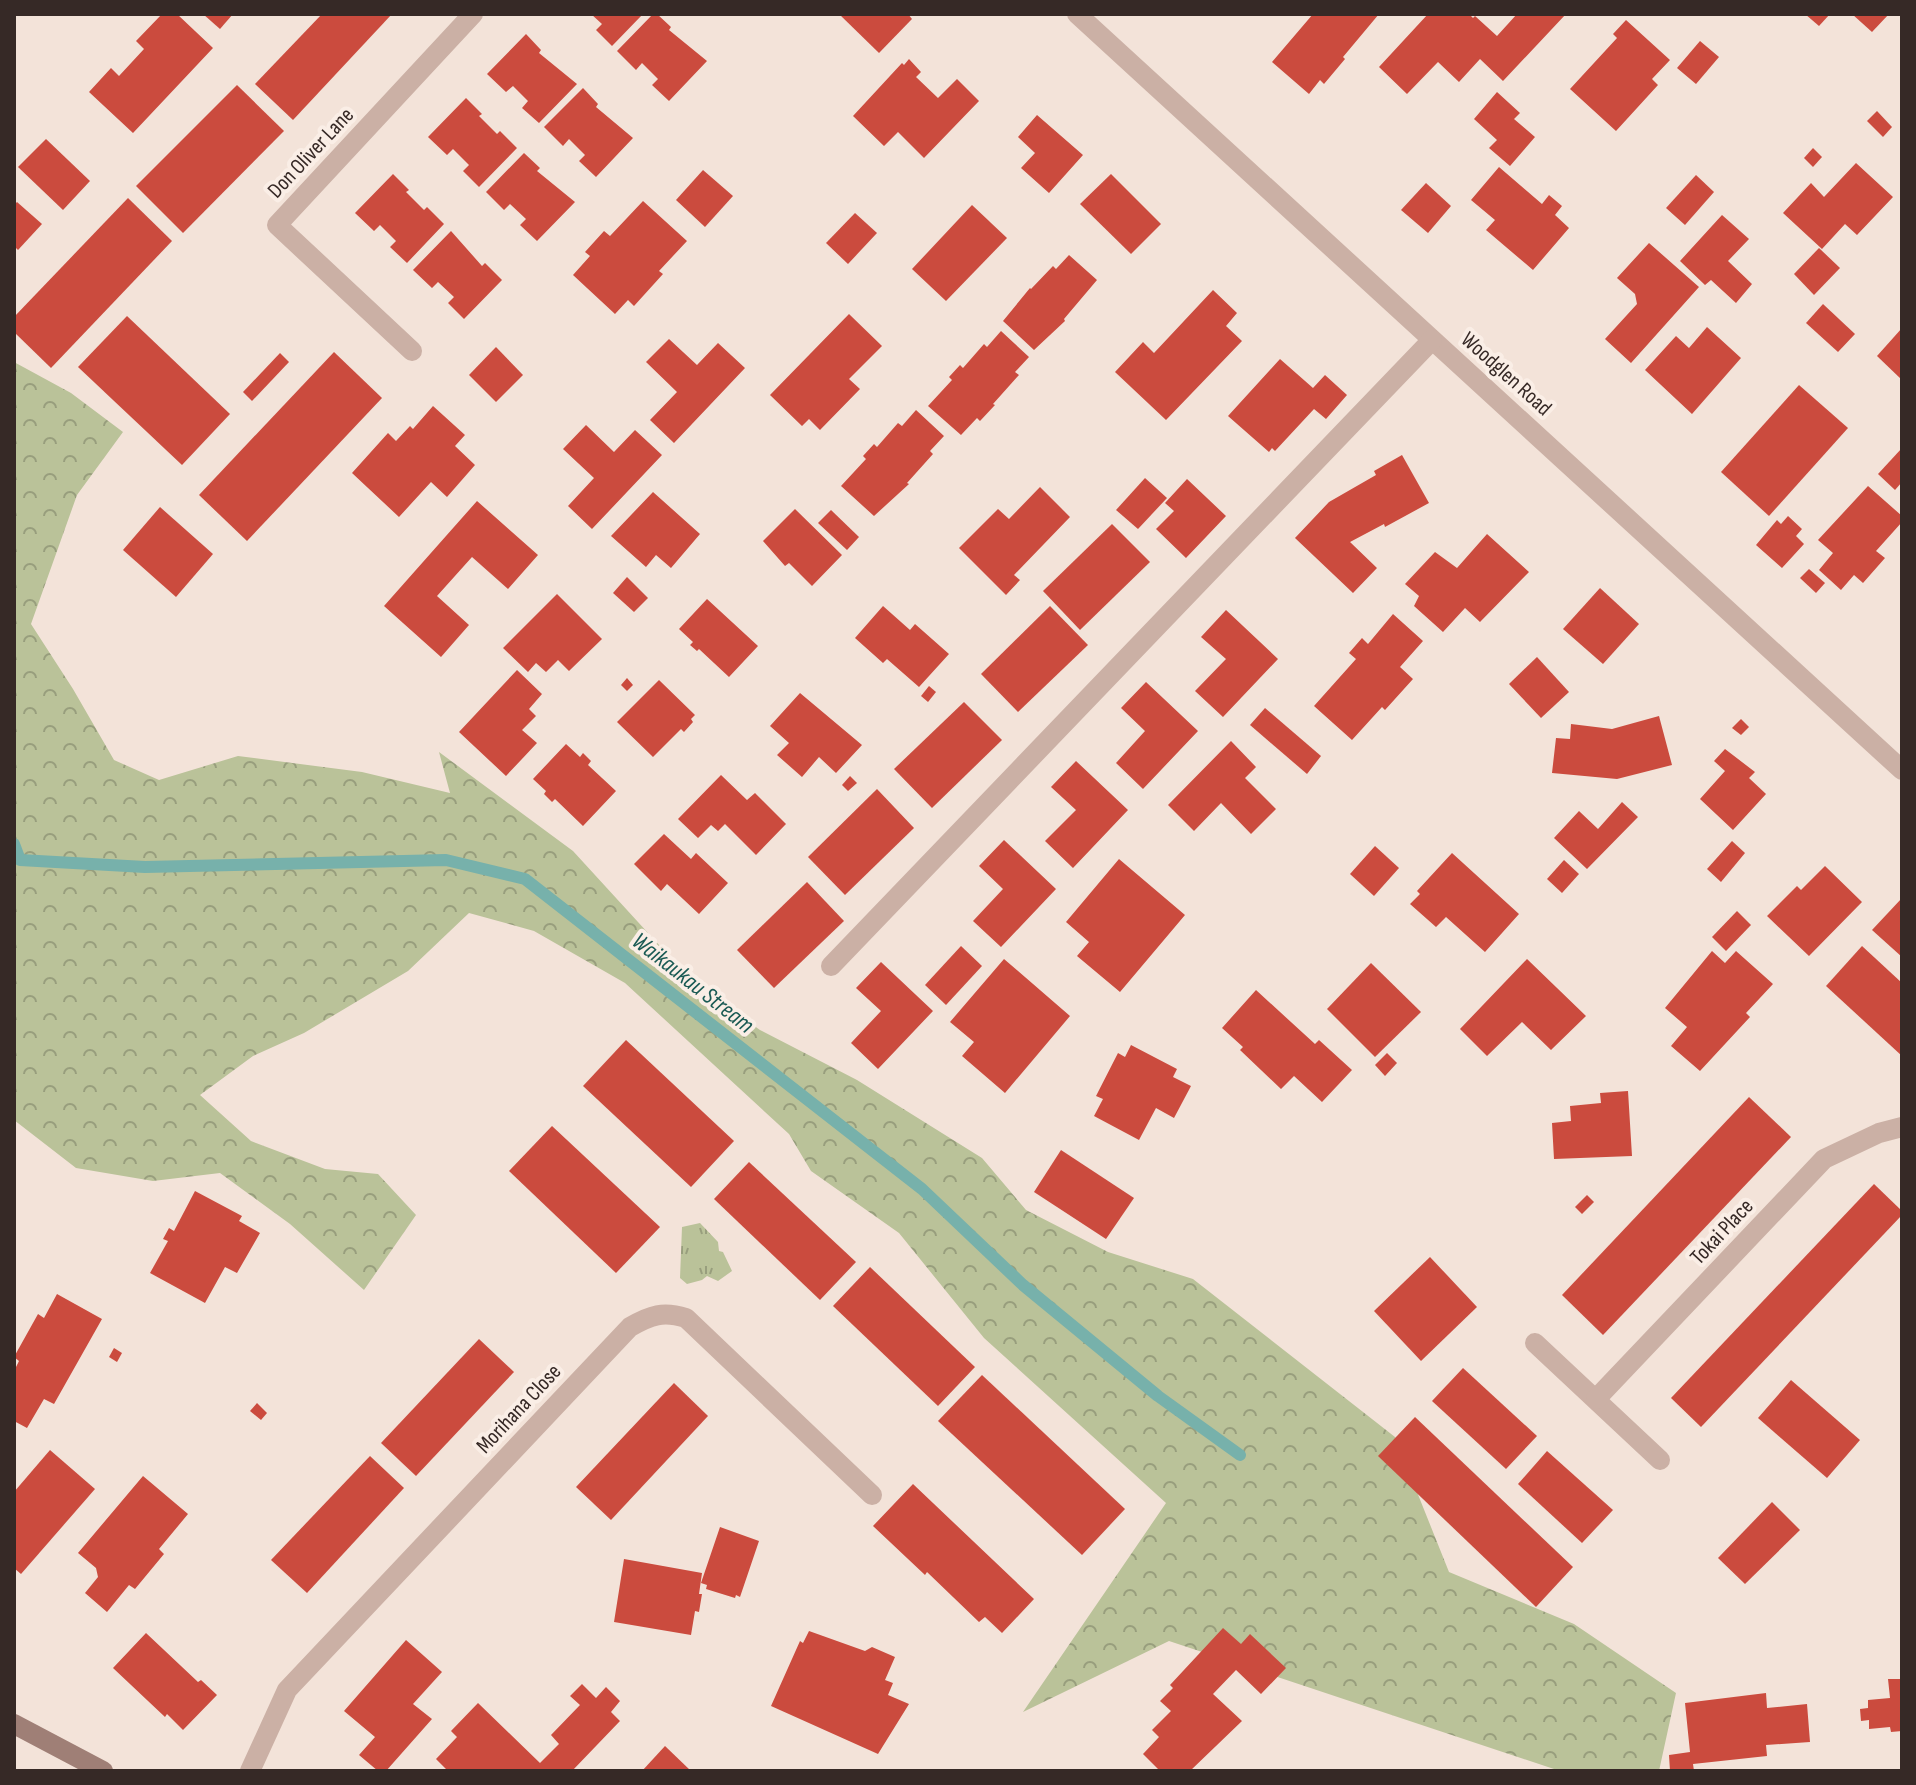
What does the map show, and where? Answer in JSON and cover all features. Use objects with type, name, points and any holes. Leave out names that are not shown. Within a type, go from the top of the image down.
[{"type":"street","name":"Don Oliver Lane","points":[[412,351],[277,225],[473,14]]},
{"type":"street","name":"Woodglen Road","points":[[1077,14],[1902,770]]},
{"type":"street","points":[[831,966],[1432,340]]},
{"type":"street","name":"Tokai Place","points":[[1596,1399],[1824,1159],[1879,1133],[1902,1127]]},
{"type":"street","name":"Morihana Close","points":[[250,1771],[287,1690],[630,1327],[649,1316],[668,1312],[686,1318],[872,1495]]},
{"type":"street","points":[[1535,1343],[1660,1460]]},
{"type":"street","points":[[14,1724],[103,1771]]},
{"type":"green space","points":[[14,362],[71,393],[123,432],[77,495],[31,624],[114,760],[159,780],[238,756],[362,772],[450,793],[439,752],[573,851],[692,981],[760,1030],[857,1080],[982,1158],[1026,1210],[1108,1252],[1193,1279],[1395,1437],[1449,1572],[1574,1624],[1676,1693],[1659,1771],[1560,1771],[1169,1641],[1023,1712],[1166,1503],[984,1338],[899,1233],[811,1171],[789,1134],[625,983],[534,931],[469,913],[408,971],[304,1033],[253,1056],[200,1095],[251,1141],[325,1169],[378,1174],[416,1215],[364,1290],[290,1224],[220,1173],[153,1181],[76,1168],[14,1120]]},
{"type":"green space","points":[[700,1223],[718,1242],[719,1251],[723,1252],[732,1271],[718,1281],[707,1276],[687,1284],[680,1278],[682,1227]]},
{"type":"building","points":[[162,14],[177,14],[213,48],[133,133],[89,92],[111,68],[119,76],[144,49],[136,41]]},
{"type":"building","points":[[203,14],[233,14],[220,29]]},
{"type":"building","points":[[322,14],[392,14],[293,120],[255,84]]},
{"type":"building","points":[[591,14],[643,14],[612,46],[596,30],[602,24]]},
{"type":"building","points":[[653,14],[657,14],[671,27],[669,30],[707,61],[669,101],[652,85],[658,79],[642,63],[636,70],[617,51]]},
{"type":"building","points":[[839,14],[908,14],[912,19],[879,53]]},
{"type":"building","points":[[1313,14],[1379,14],[1324,84],[1320,80],[1309,94],[1272,62]]},
{"type":"building","points":[[1428,14],[1469,14],[1497,36],[1517,14],[1566,14],[1503,81],[1480,59],[1459,82],[1438,62],[1407,94],[1379,67]]},
{"type":"building","points":[[1805,14],[1830,14],[1819,26]]},
{"type":"building","points":[[1852,14],[1889,14],[1872,32]]},
{"type":"building","points":[[1626,20],[1670,60],[1652,79],[1658,85],[1616,131],[1570,89],[1617,38],[1613,34]]},
{"type":"building","points":[[526,34],[541,50],[539,53],[577,84],[539,123],[522,108],[528,101],[513,86],[506,92],[487,74]]},
{"type":"building","points":[[1700,41],[1719,57],[1696,84],[1677,68]]},
{"type":"building","points":[[909,59],[921,72],[916,77],[938,98],[957,79],[979,101],[924,158],[898,132],[884,146],[853,116]]},
{"type":"building","points":[[237,85],[284,131],[183,233],[136,186]]},
{"type":"building","points":[[583,88],[598,104],[596,107],[633,138],[596,177],[579,161],[585,155],[569,139],[563,146],[544,127]]},
{"type":"building","points":[[1497,92],[1520,113],[1514,119],[1535,137],[1510,166],[1489,148],[1497,140],[1474,119]]},
{"type":"building","points":[[466,98],[497,134],[500,131],[517,148],[479,187],[463,171],[469,165],[453,149],[447,155],[428,137]]},
{"type":"building","points":[[1877,111],[1892,127],[1883,137],[1867,121]]},
{"type":"building","points":[[1037,115],[1083,155],[1049,193],[1021,168],[1035,153],[1018,137]]},
{"type":"building","points":[[46,139],[90,181],[63,210],[18,167]]},
{"type":"building","points":[[1813,148],[1822,157],[1813,167],[1804,158]]},
{"type":"building","points":[[524,153],[540,168],[537,171],[575,202],[537,241],[520,225],[526,219],[510,204],[504,210],[486,192]]},
{"type":"building","points":[[1856,163],[1893,197],[1857,235],[1845,224],[1822,249],[1783,213],[1811,183],[1824,197]]},
{"type":"building","points":[[1499,167],[1542,204],[1549,195],[1562,206],[1555,215],[1569,228],[1533,270],[1486,230],[1495,220],[1471,200]]},
{"type":"building","points":[[703,170],[733,196],[705,227],[676,200]]},
{"type":"building","points":[[393,174],[424,210],[427,207],[444,224],[407,263],[390,247],[396,241],[380,225],[374,231],[355,213]]},
{"type":"building","points":[[1111,174],[1161,224],[1131,254],[1080,204]]},
{"type":"building","points":[[1696,175],[1714,192],[1685,225],[1666,208]]},
{"type":"building","points":[[1426,183],[1451,206],[1428,233],[1401,210]]},
{"type":"building","points":[[128,198],[172,241],[51,368],[14,332],[14,317]]},
{"type":"building","points":[[643,201],[687,241],[659,271],[663,274],[634,306],[628,300],[615,314],[573,275],[590,256],[585,252],[604,231],[610,236]]},
{"type":"building","points":[[17,202],[42,224],[18,250],[14,246],[14,205]]},
{"type":"building","points":[[972,205],[1007,238],[946,301],[912,269]]},
{"type":"building","points":[[855,213],[877,233],[848,264],[826,243]]},
{"type":"building","points":[[1722,215],[1749,239],[1728,261],[1752,284],[1736,303],[1711,280],[1705,285],[1680,261]]},
{"type":"building","points":[[451,231],[482,266],[485,263],[502,280],[464,319],[448,303],[454,297],[438,282],[432,288],[413,270]]},
{"type":"building","points":[[1649,243],[1699,287],[1631,363],[1605,339],[1637,304],[1635,294],[1617,278]]},
{"type":"building","points":[[1819,248],[1840,268],[1814,295],[1794,274]]},
{"type":"building","points":[[1069,255],[1097,280],[1065,321],[1034,350],[1003,321],[1030,288]]},
{"type":"building","points":[[1213,290],[1237,313],[1226,326],[1242,341],[1166,420],[1115,372],[1143,342],[1154,353]]},
{"type":"building","points":[[1823,304],[1855,334],[1838,352],[1806,323]]},
{"type":"building","points":[[849,314],[882,346],[849,379],[860,389],[820,430],[809,419],[802,426],[770,395]]},
{"type":"building","points":[[127,316],[230,414],[182,465],[78,367]]},
{"type":"building","points":[[1707,327],[1741,358],[1692,414],[1645,370],[1676,336],[1689,348]]},
{"type":"building","points":[[1902,328],[1902,380],[1877,356]]},
{"type":"building","points":[[1001,331],[1029,357],[1015,372],[1019,375],[995,405],[961,435],[928,406],[952,380],[949,377],[960,365],[963,368],[984,344],[987,347]]},
{"type":"building","points":[[669,339],[697,365],[718,343],[745,368],[674,443],[650,420],[677,392],[646,362]]},
{"type":"building","points":[[496,347],[523,375],[496,402],[469,375]]},
{"type":"building","points":[[334,352],[382,398],[247,541],[199,495]]},
{"type":"building","points":[[280,353],[289,362],[252,401],[243,392]]},
{"type":"building","points":[[1280,359],[1313,388],[1325,375],[1347,395],[1326,419],[1314,409],[1275,451],[1272,448],[1269,452],[1228,416]]},
{"type":"building","points":[[1799,385],[1848,428],[1769,516],[1721,472]]},
{"type":"building","points":[[433,406],[465,435],[455,446],[475,465],[447,497],[431,482],[399,517],[352,473],[388,433],[396,441],[410,426],[413,429]]},
{"type":"building","points":[[916,410],[944,436],[930,451],[933,454],[909,484],[874,516],[841,486],[866,459],[863,456],[874,444],[877,447],[898,423],[902,426]]},
{"type":"building","points":[[586,425],[614,452],[635,430],[662,455],[592,529],[568,506],[594,478],[563,449]]},
{"type":"building","points":[[1902,448],[1902,482],[1895,490],[1878,474]]},
{"type":"building","points":[[1402,455],[1429,503],[1350,542],[1377,568],[1353,593],[1295,538],[1329,502],[1376,475],[1374,471]]},
{"type":"building","points":[[1145,478],[1167,498],[1138,529],[1116,510]]},
{"type":"building","points":[[1187,479],[1226,516],[1186,558],[1156,529],[1174,511],[1165,503]]},
{"type":"building","points":[[1868,486],[1902,516],[1902,522],[1876,551],[1885,558],[1863,583],[1854,575],[1841,590],[1819,570],[1833,553],[1818,540]]},
{"type":"building","points":[[1040,487],[1070,517],[1014,575],[1020,580],[1006,595],[959,548],[998,509],[1009,519]]},
{"type":"building","points":[[653,492],[700,534],[671,568],[656,555],[646,567],[611,536]]},
{"type":"building","points":[[477,501],[538,555],[508,589],[472,557],[437,596],[469,625],[441,657],[384,606]]},
{"type":"building","points":[[160,507],[213,554],[176,597],[123,550]]},
{"type":"building","points":[[795,509],[842,555],[812,586],[789,563],[785,566],[763,541]]},
{"type":"building","points":[[831,510],[859,537],[847,550],[818,523]]},
{"type":"building","points":[[1788,516],[1802,529],[1796,536],[1804,544],[1782,568],[1756,545],[1777,520],[1781,524]]},
{"type":"building","points":[[1112,524],[1150,562],[1080,630],[1043,591]]},
{"type":"building","points":[[1487,534],[1529,572],[1480,622],[1465,608],[1443,632],[1414,606],[1419,596],[1405,584],[1435,552],[1457,568]]},
{"type":"building","points":[[1809,569],[1825,583],[1816,593],[1800,578]]},
{"type":"building","points":[[627,577],[648,598],[634,612],[613,593]]},
{"type":"building","points":[[1600,588],[1639,624],[1603,664],[1563,629]]},
{"type":"building","points":[[557,594],[602,639],[569,671],[558,660],[546,672],[536,663],[528,672],[503,648]]},
{"type":"building","points":[[707,599],[758,646],[729,677],[699,649],[697,651],[690,645],[693,642],[679,629]]},
{"type":"building","points":[[883,606],[910,630],[915,624],[949,654],[919,687],[887,659],[883,663],[855,638]]},
{"type":"building","points":[[1050,606],[1088,645],[1018,712],[981,674]]},
{"type":"building","points":[[1226,610],[1278,659],[1223,717],[1195,691],[1226,659],[1201,637]]},
{"type":"building","points":[[1393,614],[1423,641],[1400,667],[1413,679],[1352,740],[1314,706],[1356,659],[1349,653],[1362,638],[1368,644]]},
{"type":"building","points":[[1537,657],[1569,692],[1541,718],[1509,684]]},
{"type":"building","points":[[517,670],[542,694],[529,709],[536,716],[522,730],[537,743],[506,776],[459,732]]},
{"type":"building","points":[[627,678],[633,685],[627,691],[621,685]]},
{"type":"building","points":[[659,680],[695,715],[684,732],[681,729],[653,757],[617,722]]},
{"type":"building","points":[[1146,682],[1198,731],[1143,789],[1116,763],[1145,731],[1121,708]]},
{"type":"building","points":[[929,686],[936,692],[928,702],[921,696]]},
{"type":"building","points":[[800,693],[862,745],[836,773],[819,757],[802,777],[777,755],[789,743],[770,726]]},
{"type":"building","points":[[964,702],[1002,740],[932,808],[894,769]]},
{"type":"building","points":[[1265,708],[1321,756],[1307,774],[1250,725]]},
{"type":"building","points":[[1659,716],[1672,765],[1617,779],[1552,773],[1556,738],[1570,739],[1571,724],[1612,729]]},
{"type":"building","points":[[1741,719],[1749,727],[1741,735],[1732,728]]},
{"type":"building","points":[[1231,741],[1256,767],[1245,778],[1276,809],[1251,834],[1221,803],[1194,831],[1168,805]]},
{"type":"building","points":[[566,744],[580,757],[583,753],[591,761],[588,765],[616,791],[583,826],[555,799],[552,802],[533,779]]},
{"type":"building","points":[[1725,749],[1755,772],[1749,778],[1766,794],[1733,830],[1700,799],[1725,771],[1714,761]]},
{"type":"building","points":[[1076,761],[1128,810],[1073,868],[1045,841],[1076,810],[1051,787]]},
{"type":"building","points":[[721,775],[747,800],[755,793],[786,824],[756,855],[725,824],[718,831],[711,825],[698,838],[678,819]]},
{"type":"building","points":[[850,776],[857,783],[848,791],[842,785]]},
{"type":"building","points":[[877,789],[914,828],[845,895],[808,857]]},
{"type":"building","points":[[1622,802],[1638,817],[1587,869],[1554,838],[1579,811],[1598,829]]},
{"type":"building","points":[[664,834],[691,859],[696,853],[728,883],[699,914],[667,884],[661,891],[634,864]]},
{"type":"building","points":[[1004,840],[1056,889],[1001,947],[973,921],[1003,889],[979,866]]},
{"type":"building","points":[[1732,841],[1745,853],[1721,882],[1707,869]]},
{"type":"building","points":[[1375,846],[1399,868],[1374,896],[1350,874]]},
{"type":"building","points":[[1452,853],[1519,914],[1485,952],[1446,917],[1436,927],[1410,904],[1420,894],[1417,891]]},
{"type":"building","points":[[1119,859],[1185,915],[1120,992],[1077,956],[1089,942],[1066,922]]},
{"type":"building","points":[[1564,860],[1579,874],[1562,893],[1547,879]]},
{"type":"building","points":[[1825,866],[1862,902],[1809,956],[1767,916],[1797,886],[1801,890]]},
{"type":"building","points":[[807,882],[844,921],[774,988],[737,950]]},
{"type":"building","points":[[1902,898],[1902,957],[1872,930]]},
{"type":"building","points":[[1737,911],[1751,925],[1726,951],[1712,937]]},
{"type":"building","points":[[961,946],[982,966],[946,1005],[925,985]]},
{"type":"building","points":[[1862,946],[1902,983],[1902,1056],[1826,986]]},
{"type":"building","points":[[1712,951],[1725,963],[1736,951],[1773,984],[1746,1013],[1750,1017],[1700,1071],[1671,1046],[1687,1027],[1665,1008]]},
{"type":"building","points":[[1004,959],[1070,1016],[1005,1093],[962,1056],[974,1042],[950,1022]]},
{"type":"building","points":[[1527,959],[1586,1016],[1551,1050],[1522,1022],[1487,1056],[1460,1029]]},
{"type":"building","points":[[881,962],[933,1011],[878,1069],[851,1043],[881,1011],[856,988]]},
{"type":"building","points":[[1371,963],[1421,1012],[1375,1057],[1327,1009]]},
{"type":"building","points":[[1256,990],[1315,1044],[1319,1040],[1352,1070],[1322,1102],[1294,1076],[1281,1089],[1222,1028]]},
{"type":"building","points":[[626,1040],[734,1141],[691,1187],[583,1086]]},
{"type":"building","points":[[1131,1045],[1177,1069],[1173,1077],[1191,1086],[1174,1118],[1156,1108],[1139,1140],[1094,1116],[1103,1099],[1096,1096],[1118,1053],[1125,1057]]},
{"type":"building","points":[[1387,1053],[1397,1063],[1385,1076],[1375,1065]]},
{"type":"building","points":[[1628,1091],[1632,1156],[1554,1159],[1552,1123],[1571,1121],[1570,1106],[1601,1103],[1600,1093]]},
{"type":"building","points":[[1749,1097],[1791,1137],[1603,1335],[1562,1295]]},
{"type":"building","points":[[552,1126],[660,1227],[616,1273],[509,1171]]},
{"type":"building","points":[[1061,1150],[1134,1198],[1106,1239],[1034,1192]]},
{"type":"building","points":[[749,1162],[856,1262],[820,1300],[714,1199]]},
{"type":"building","points":[[1874,1184],[1902,1211],[1902,1215],[1701,1427],[1671,1398]]},
{"type":"building","points":[[195,1191],[242,1216],[239,1221],[260,1233],[237,1273],[225,1267],[205,1303],[150,1273],[168,1241],[163,1239],[169,1228],[174,1231]]},
{"type":"building","points":[[1587,1195],[1594,1202],[1582,1214],[1575,1207]]},
{"type":"building","points":[[1430,1257],[1477,1307],[1421,1361],[1374,1311]]},
{"type":"building","points":[[870,1267],[975,1367],[938,1406],[833,1306]]},
{"type":"building","points":[[57,1294],[102,1319],[54,1404],[44,1399],[27,1428],[14,1421],[14,1371],[19,1361],[14,1357],[38,1314],[44,1318]]},
{"type":"building","points":[[479,1339],[514,1372],[416,1476],[381,1443]]},
{"type":"building","points":[[114,1348],[122,1353],[117,1362],[109,1357]]},
{"type":"building","points":[[1463,1368],[1537,1436],[1506,1469],[1432,1401]]},
{"type":"building","points":[[982,1375],[1125,1509],[1082,1555],[938,1421]]},
{"type":"building","points":[[1791,1380],[1860,1440],[1827,1478],[1758,1418]]},
{"type":"building","points":[[674,1383],[708,1416],[611,1520],[576,1487]]},
{"type":"building","points":[[257,1403],[267,1413],[261,1420],[250,1411]]},
{"type":"building","points":[[1415,1417],[1573,1567],[1536,1607],[1378,1456]]},
{"type":"building","points":[[50,1450],[95,1489],[21,1574],[14,1568],[14,1492]]},
{"type":"building","points":[[1547,1451],[1613,1510],[1582,1543],[1518,1484]]},
{"type":"building","points":[[370,1456],[404,1488],[307,1593],[271,1560]]},
{"type":"building","points":[[143,1476],[188,1514],[159,1549],[164,1554],[135,1589],[129,1585],[107,1612],[85,1593],[98,1577],[96,1568],[78,1553]]},
{"type":"building","points":[[913,1484],[1034,1599],[1002,1633],[985,1617],[979,1622],[873,1526]]},
{"type":"building","points":[[1772,1502],[1800,1530],[1745,1584],[1718,1558]]},
{"type":"building","points":[[720,1527],[759,1541],[740,1597],[706,1589],[707,1585],[701,1583]]},
{"type":"building","points":[[624,1559],[702,1573],[699,1612],[695,1611],[691,1635],[614,1622]]},
{"type":"building","points":[[1223,1628],[1241,1644],[1250,1634],[1286,1668],[1261,1694],[1236,1670],[1213,1694],[1242,1721],[1190,1771],[1160,1771],[1143,1754],[1159,1737],[1152,1730],[1171,1711],[1160,1701],[1173,1688],[1170,1685]]},
{"type":"building","points":[[809,1631],[865,1651],[872,1647],[895,1657],[885,1680],[893,1683],[888,1695],[909,1704],[878,1754],[771,1706],[800,1641],[803,1643]]},
{"type":"building","points":[[146,1633],[198,1682],[201,1680],[217,1695],[183,1730],[113,1668]]},
{"type":"building","points":[[406,1640],[442,1672],[413,1704],[432,1719],[386,1771],[378,1771],[359,1755],[375,1737],[344,1711]]},
{"type":"building","points":[[1888,1679],[1902,1679],[1902,1731],[1891,1732],[1890,1727],[1869,1729],[1869,1720],[1861,1721],[1860,1709],[1868,1708],[1868,1700],[1890,1698]]},
{"type":"building","points":[[582,1684],[596,1698],[606,1687],[620,1701],[611,1712],[620,1721],[572,1771],[448,1771],[436,1759],[457,1737],[451,1731],[478,1703],[540,1763],[559,1744],[551,1735],[580,1705],[570,1696]]},
{"type":"building","points":[[1766,1693],[1767,1708],[1807,1704],[1810,1742],[1766,1745],[1767,1756],[1693,1764],[1694,1771],[1670,1771],[1669,1755],[1690,1752],[1685,1703]]},
{"type":"building","points":[[665,1746],[691,1771],[642,1771]]},
{"type":"waterway","name":"Waikaukau Stream","points":[[14,844],[20,860],[145,867],[446,860],[525,879],[922,1189],[1023,1285],[1158,1396],[1240,1455]]}]
